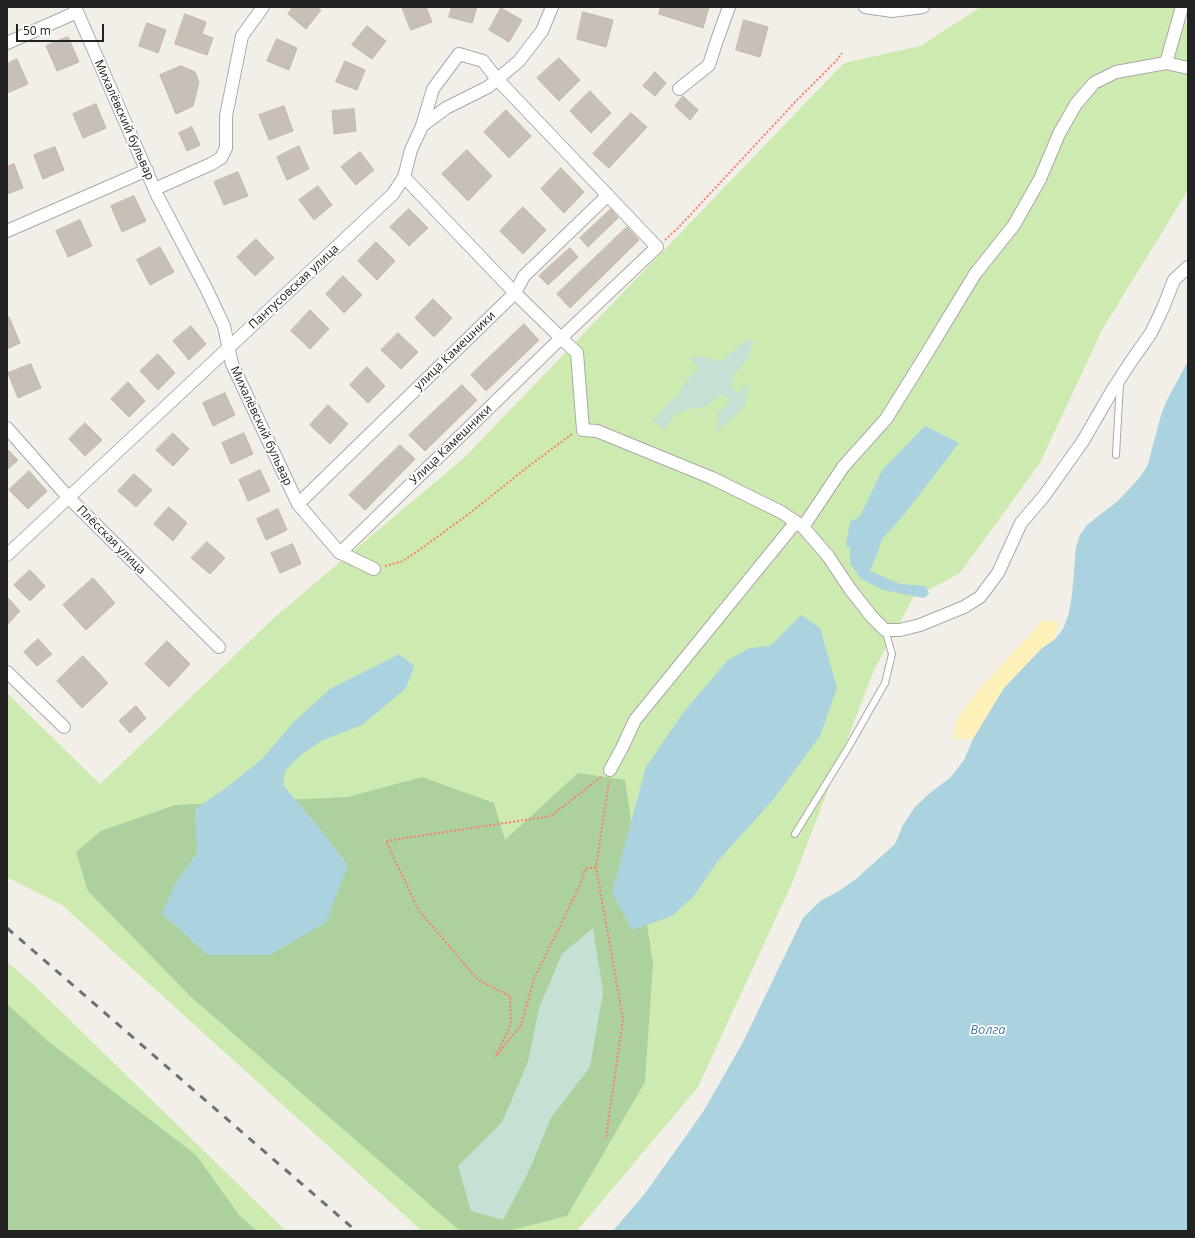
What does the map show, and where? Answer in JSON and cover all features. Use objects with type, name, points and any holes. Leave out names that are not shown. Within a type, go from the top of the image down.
[{"type":"street","name":"Михалёвский бульвар","points":[[155,189],[221,158],[226,148],[226,116],[242,36],[263,7]]},
{"type":"street","name":"Пантусовская улица","points":[[7,555],[393,194],[404,177],[411,150],[422,126],[446,108],[488,87],[518,61],[542,31],[552,7]]},
{"type":"street","points":[[680,90],[710,65],[729,7]]},
{"type":"street","points":[[865,7],[892,11],[923,7]]},
{"type":"street","points":[[1184,7],[1188,17]]},
{"type":"street","points":[[1166,63],[1184,7]]},
{"type":"street","name":"Михалёвский бульвар","points":[[76,10],[155,189],[224,326],[232,364],[298,504],[340,553],[374,569]]},
{"type":"street","points":[[7,43],[76,10]]},
{"type":"street","points":[[422,126],[433,90],[459,54],[483,61],[497,79],[657,247]]},
{"type":"street","points":[[610,770],[635,720],[799,525],[843,467],[886,418],[975,274],[1014,225],[1040,179],[1059,134],[1076,104],[1094,83],[1116,72],[1166,63],[1188,68]]},
{"type":"street","points":[[7,231],[147,170]]},
{"type":"street","points":[[404,177],[515,293],[577,353],[583,430],[597,432],[712,478],[781,512],[799,525],[828,556],[850,589],[872,617],[885,630],[900,630],[920,625],[964,607],[980,597],[998,573],[1022,523],[1044,496],[1083,441],[1120,378],[1151,333],[1174,280],[1188,267]]},
{"type":"street","name":"улица Камешники","points":[[298,504],[515,293],[524,276],[608,195]]},
{"type":"street","name":"Улица Камешники","points":[[340,553],[561,338],[657,247]]},
{"type":"street","name":"Плёсская улица","points":[[7,428],[68,497],[219,646]]},
{"type":"street","points":[[7,672],[64,727]]},
{"type":"lane","points":[[1116,455],[1120,378]]},
{"type":"lane","points":[[795,834],[848,748],[885,683],[892,654],[885,630]]},
{"type":"path","points":[[657,247],[677,229],[842,53]]},
{"type":"path","points":[[374,569],[403,561],[470,513],[569,436],[583,430]]},
{"type":"path","points":[[606,1137],[623,1020],[596,867],[610,770]]},
{"type":"path","points":[[596,867],[585,869],[580,883],[534,979],[521,1025],[496,1056],[511,1023],[510,996],[478,980],[419,911],[386,841],[551,816],[610,770]]},
{"type":"green space","points":[[981,7],[1182,7],[1188,30],[1188,190],[1102,330],[1040,463],[960,573],[913,598],[874,670],[793,881],[698,1087],[577,1231],[422,1231],[62,905],[7,877],[7,693],[100,784],[276,616],[464,458],[844,63],[920,46]]},
{"type":"green space","points":[[748,339],[753,343],[749,356],[734,375],[731,387],[738,393],[750,381],[744,408],[716,432],[718,413],[729,402],[724,394],[718,396],[708,406],[694,408],[675,414],[665,430],[653,421],[672,399],[678,397],[683,385],[698,368],[689,357],[708,357],[720,362]]},
{"type":"green space","points":[[578,773],[625,780],[653,964],[645,1082],[567,1216],[508,1231],[460,1231],[190,996],[88,891],[76,852],[101,831],[175,805],[348,797],[422,777],[494,803],[505,840]]},
{"type":"green space","points":[[593,928],[603,992],[590,1067],[551,1118],[528,1173],[503,1220],[471,1211],[458,1166],[502,1122],[528,1062],[539,1008],[562,954]]},
{"type":"green space","points":[[7,962],[34,985],[286,1231],[7,1231]]},
{"type":"green space","points":[[7,1004],[49,1042],[196,1155],[239,1215],[257,1231],[7,1231]]},
{"type":"sand","points":[[1043,620],[1058,621],[1055,639],[1041,649],[1004,688],[973,739],[954,739],[955,723],[977,692]]},
{"type":"water","name":"Волга","points":[[1188,361],[1188,1231],[613,1231],[646,1192],[703,1112],[742,1044],[803,918],[820,901],[839,891],[856,879],[895,844],[903,825],[915,807],[951,777],[964,760],[973,739],[1004,688],[1041,649],[1055,639],[1063,629],[1069,613],[1076,547],[1080,535],[1087,525],[1118,501],[1141,476],[1148,464],[1161,415],[1167,400]]},
{"type":"water","points":[[925,426],[959,443],[903,516],[882,539],[870,571],[900,584],[926,586],[929,594],[924,598],[883,590],[861,579],[850,564],[850,548],[846,545],[850,522],[860,516],[882,470]]},
{"type":"water","points":[[801,615],[820,628],[837,688],[820,736],[772,801],[717,862],[694,896],[672,916],[632,930],[612,892],[646,767],[686,709],[728,660],[750,648],[770,646]]},
{"type":"water","points":[[399,654],[414,666],[406,688],[362,725],[321,741],[302,754],[285,771],[283,785],[348,865],[326,922],[270,955],[208,955],[162,914],[175,884],[197,853],[195,809],[226,788],[263,758],[294,722],[330,689]]},
{"type":"building","points":[[293,7],[317,7],[321,10],[306,29],[288,14]]},
{"type":"building","points":[[402,7],[426,7],[432,22],[411,30]]},
{"type":"building","points":[[452,7],[477,7],[472,23],[449,17]]},
{"type":"building","points":[[661,7],[709,7],[703,28],[659,14]]},
{"type":"building","points":[[501,8],[522,20],[509,42],[489,30]]},
{"type":"building","points":[[583,12],[613,20],[606,47],[577,39]]},
{"type":"building","points":[[185,14],[206,22],[202,34],[213,38],[207,55],[175,44]]},
{"type":"building","points":[[744,20],[768,27],[760,57],[736,50]]},
{"type":"building","points":[[147,23],[166,30],[158,53],[139,46]]},
{"type":"building","points":[[367,26],[386,41],[372,59],[352,45]]},
{"type":"building","points":[[68,37],[79,62],[57,71],[46,46]]},
{"type":"building","points":[[277,39],[297,48],[289,70],[267,61]]},
{"type":"building","points":[[559,58],[580,80],[559,101],[537,78]]},
{"type":"building","points":[[17,59],[28,84],[7,93],[7,64]]},
{"type":"building","points":[[345,61],[365,70],[357,90],[336,82]]},
{"type":"building","points":[[181,66],[195,72],[199,82],[193,106],[176,114],[160,75]]},
{"type":"building","points":[[655,72],[666,83],[655,96],[643,86]]},
{"type":"building","points":[[590,91],[611,113],[591,133],[570,111]]},
{"type":"building","points":[[683,96],[698,110],[690,120],[675,106]]},
{"type":"building","points":[[96,104],[106,128],[83,138],[73,114]]},
{"type":"building","points":[[284,106],[293,131],[269,140],[259,115]]},
{"type":"building","points":[[354,109],[356,131],[334,134],[332,111]]},
{"type":"building","points":[[506,110],[531,136],[509,158],[484,132]]},
{"type":"building","points":[[631,113],[647,127],[609,168],[593,154]]},
{"type":"building","points":[[192,127],[200,145],[187,151],[179,133]]},
{"type":"building","points":[[299,146],[309,169],[287,180],[277,157]]},
{"type":"building","points":[[55,147],[64,170],[43,179],[34,155]]},
{"type":"building","points":[[467,150],[492,176],[468,201],[442,174]]},
{"type":"building","points":[[360,152],[374,170],[356,185],[341,167]]},
{"type":"building","points":[[14,164],[23,188],[7,194],[7,167]]},
{"type":"building","points":[[561,168],[584,192],[564,213],[541,189]]},
{"type":"building","points":[[238,172],[248,196],[224,205],[214,182]]},
{"type":"building","points":[[318,186],[332,205],[314,220],[299,200]]},
{"type":"building","points":[[134,196],[146,221],[122,232],[111,206]]},
{"type":"building","points":[[523,207],[546,230],[523,254],[500,231]]},
{"type":"building","points":[[409,209],[428,228],[409,246],[390,227]]},
{"type":"building","points":[[611,209],[618,218],[588,247],[580,238]]},
{"type":"building","points":[[80,220],[92,246],[68,257],[56,231]]},
{"type":"building","points":[[627,227],[639,240],[570,308],[557,294]]},
{"type":"building","points":[[256,239],[274,258],[255,276],[237,257]]},
{"type":"building","points":[[376,242],[395,261],[377,280],[358,261]]},
{"type":"building","points":[[160,247],[174,272],[150,285],[137,260]]},
{"type":"building","points":[[570,248],[578,257],[548,285],[539,276]]},
{"type":"building","points":[[343,276],[362,295],[344,313],[326,294]]},
{"type":"building","points":[[433,299],[452,318],[434,337],[415,318]]},
{"type":"building","points":[[310,310],[329,329],[310,349],[291,331]]},
{"type":"building","points":[[9,317],[20,343],[7,349],[7,318]]},
{"type":"building","points":[[524,324],[539,340],[486,391],[471,375]]},
{"type":"building","points":[[191,326],[206,344],[189,360],[173,341]]},
{"type":"building","points":[[398,333],[418,352],[401,369],[381,350]]},
{"type":"building","points":[[158,354],[175,373],[158,390],[140,371]]},
{"type":"building","points":[[31,364],[41,388],[18,398],[8,373]]},
{"type":"building","points":[[367,367],[385,386],[368,403],[350,385]]},
{"type":"building","points":[[128,382],[145,401],[129,417],[111,399]]},
{"type":"building","points":[[462,385],[477,400],[425,451],[409,435]]},
{"type":"building","points":[[225,393],[235,415],[213,426],[203,403]]},
{"type":"building","points":[[328,405],[348,424],[330,444],[310,425]]},
{"type":"building","points":[[85,423],[102,440],[85,456],[69,439]]},
{"type":"building","points":[[173,433],[189,449],[173,466],[156,450]]},
{"type":"building","points":[[244,433],[253,454],[231,464],[222,443]]},
{"type":"building","points":[[400,445],[415,459],[365,510],[349,495]]},
{"type":"building","points":[[7,449],[18,460],[7,470]]},
{"type":"building","points":[[260,470],[270,491],[248,501],[239,480]]},
{"type":"building","points":[[29,471],[47,491],[28,509],[9,490]]},
{"type":"building","points":[[134,474],[152,490],[136,507],[118,491]]},
{"type":"building","points":[[169,507],[187,523],[173,541],[154,524]]},
{"type":"building","points":[[278,509],[287,530],[266,540],[257,519]]},
{"type":"building","points":[[207,542],[225,558],[210,574],[191,558]]},
{"type":"building","points":[[293,544],[301,564],[280,573],[271,553]]},
{"type":"building","points":[[30,570],[45,586],[30,601],[14,585]]},
{"type":"building","points":[[93,578],[115,603],[86,630],[63,605]]},
{"type":"building","points":[[7,597],[20,611],[7,625]]},
{"type":"building","points":[[38,639],[52,654],[37,666],[24,652]]},
{"type":"building","points":[[167,641],[190,664],[169,687],[145,664]]},
{"type":"building","points":[[83,656],[108,683],[82,708],[57,681]]},
{"type":"building","points":[[136,706],[146,718],[130,733],[119,721]]},
{"type":"railway","points":[[7,928],[356,1231]]}]
